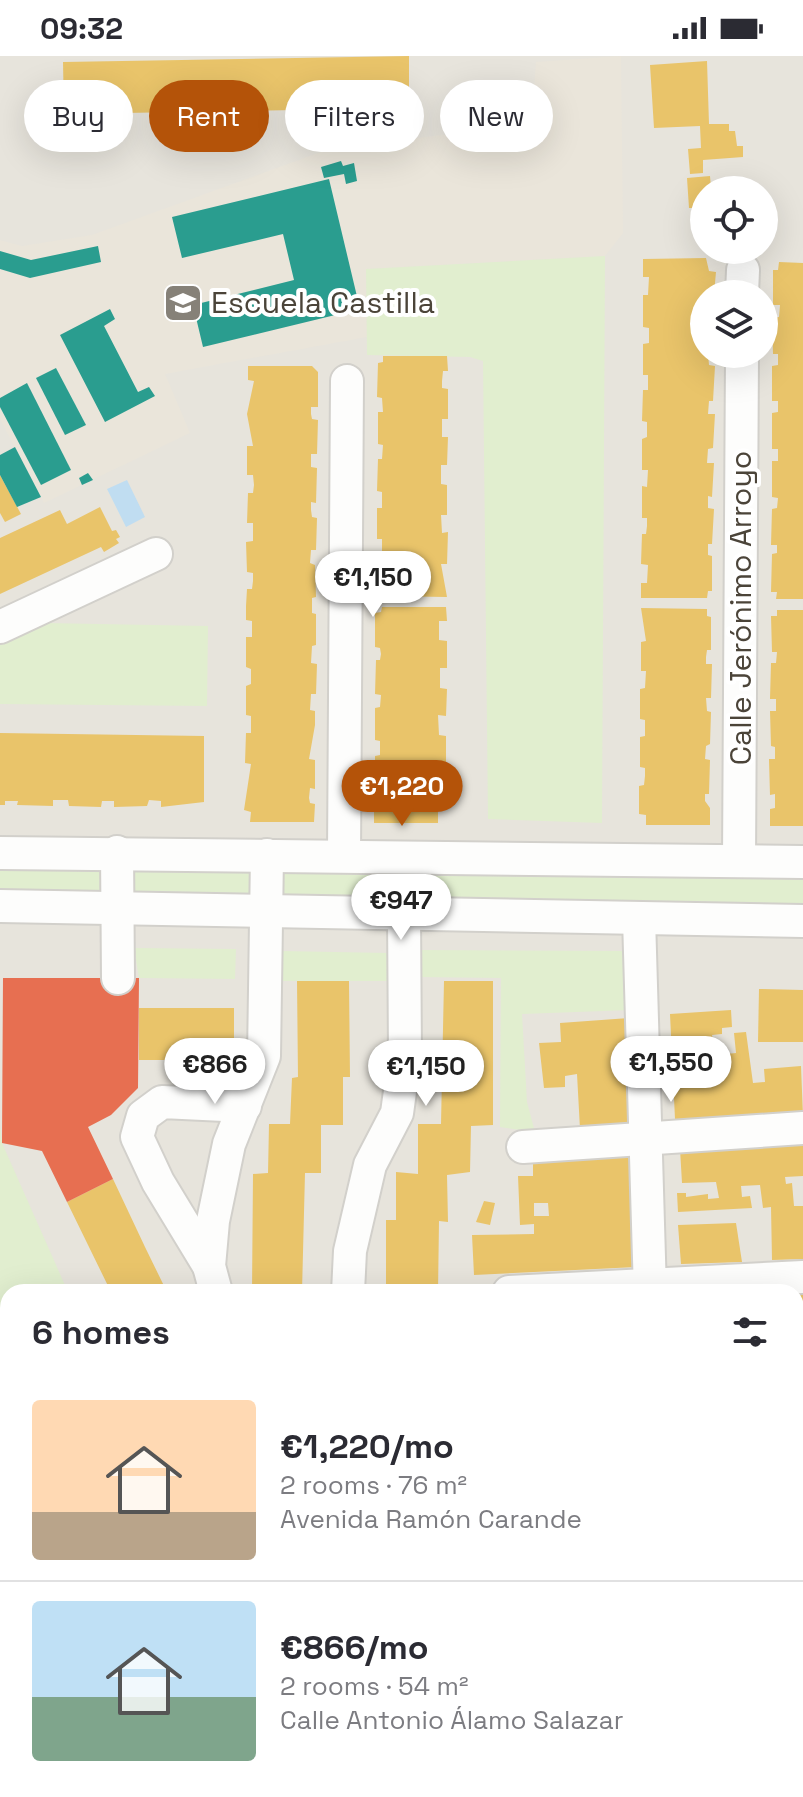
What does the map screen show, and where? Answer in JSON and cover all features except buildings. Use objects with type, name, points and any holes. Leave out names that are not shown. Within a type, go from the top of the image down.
[{"type":"street","name":"Calle Jerónimo Arroyo","points":[[739,861],[742,368]]},
{"type":"street","points":[[344,855],[347,381]]},
{"type":"street","points":[[0,627],[156,554]]},
{"type":"street","points":[[117,852],[118,978]]},
{"type":"street","points":[[0,853],[803,862]]},
{"type":"street","points":[[212,1279],[213,1221],[229,1144],[264,1056],[267,855]]},
{"type":"street","points":[[0,906],[803,921]]},
{"type":"street","points":[[348,1284],[350,1251],[370,1165],[397,1113],[405,1055],[404,914]]},
{"type":"street","points":[[639,918],[650,1284]]},
{"type":"street","points":[[212,1279],[158,1182],[137,1137],[143,1116],[162,1102],[245,1106]]},
{"type":"street","points":[[523,1147],[803,1128]]},
{"type":"street","points":[[706,1284],[803,1277]]},
{"type":"shaded area","points":[[0,56],[803,56],[803,1284],[0,1284]]},
{"type":"shaded area","name":"Escuela Castilla","points":[[621,56],[623,233],[605,256],[366,269],[367,337],[165,374],[190,433],[44,503],[0,419],[0,240],[22,246],[92,235],[321,152],[424,152],[424,137],[440,135],[440,152],[553,152],[553,80],[535,80],[536,62]]},
{"type":"green space","points":[[605,256],[602,823],[488,819],[483,361],[470,357],[367,355],[366,269]]},
{"type":"green space","points":[[43,623],[208,626],[207,706],[0,704],[0,643]]},
{"type":"green space","points":[[0,853],[803,862],[803,918],[0,906]]},
{"type":"green space","points":[[134,948],[236,949],[235,979],[139,978]]},
{"type":"green space","points":[[417,950],[624,951],[631,1010],[522,1014],[527,1102],[535,1132],[500,1127],[501,978],[417,977]]},
{"type":"green space","points":[[280,951],[389,953],[388,981],[280,981]]},
{"type":"green space","points":[[0,1125],[2,1143],[64,1284],[0,1284]]},
{"type":"water","points":[[127,480],[145,517],[126,527],[107,489]]},
{"type":"place","name":"Escuela Castilla","points":[[183,303]]}]
